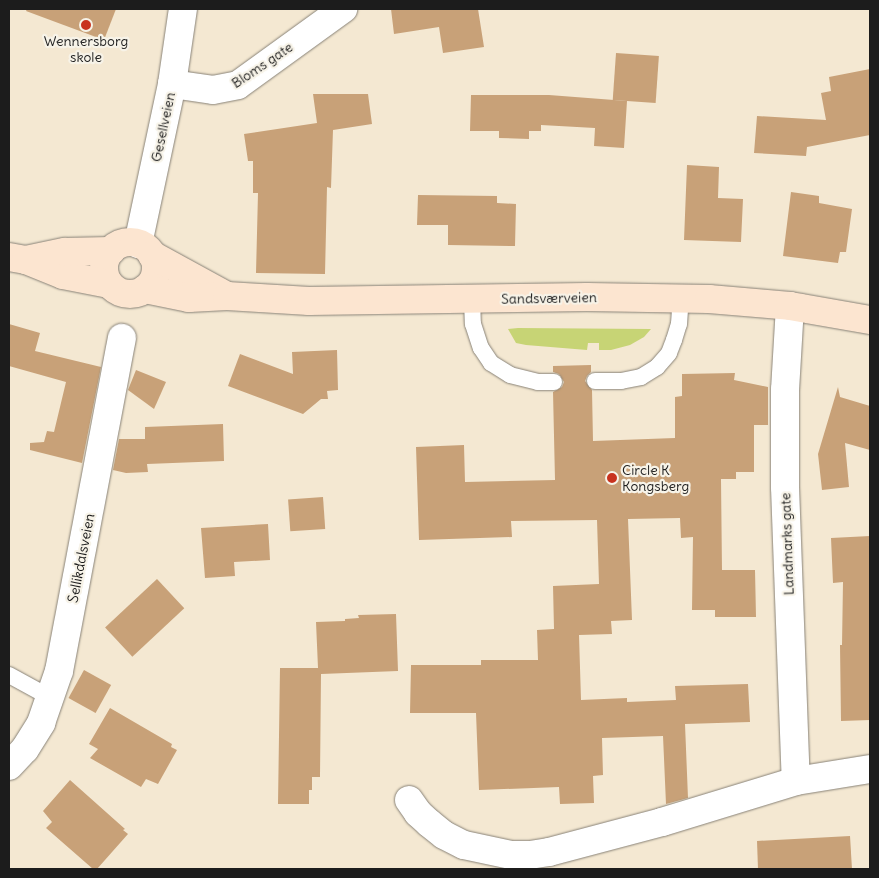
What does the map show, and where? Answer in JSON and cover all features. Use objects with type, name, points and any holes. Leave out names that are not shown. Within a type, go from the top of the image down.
[{"type":"street","name":"Gesellveien","points":[[145,249],[183,9]]},
{"type":"street","name":"Bloms gate","points":[[172,84],[213,90],[238,85],[343,9]]},
{"type":"street","points":[[17,258],[63,275],[109,284],[126,294],[136,294],[145,290],[154,278],[156,262],[145,249],[118,245],[110,251],[104,268],[109,284]]},
{"type":"street","name":"Sandsværveien","points":[[145,249],[227,296]]},
{"type":"street","points":[[17,258],[65,252],[110,251]]},
{"type":"street","name":"Sandsværveien","points":[[145,290],[189,298],[227,296],[310,301],[681,298],[790,306],[870,320]]},
{"type":"street","name":"Landmarks gate","points":[[790,306],[785,390],[785,468],[796,781]]},
{"type":"street","name":"Sellikdalsveien","points":[[9,766],[29,743],[41,723],[59,671],[122,338]]},
{"type":"street","points":[[408,800],[429,823],[444,835],[464,845],[486,852],[530,855],[549,852],[662,822],[796,781],[870,769]]},
{"type":"lane","points":[[595,381],[621,381],[641,377],[657,367],[669,352],[674,340],[679,324],[681,298]]},
{"type":"lane","points":[[472,299],[473,324],[481,348],[491,363],[510,375],[538,382],[554,382]]},
{"type":"lane","points":[[9,675],[51,698]]},
{"type":"green space","points":[[508,329],[651,329],[644,337],[630,345],[611,350],[599,350],[599,343],[588,343],[587,350],[516,343]]},
{"type":"building","name":"Wennersborg skole","points":[[27,9],[116,9],[104,40],[26,11]]},
{"type":"building","points":[[391,9],[478,9],[484,47],[443,53],[439,27],[394,34]]},
{"type":"building","points":[[616,53],[659,56],[656,103],[613,100]]},
{"type":"building","points":[[870,69],[870,135],[807,147],[806,156],[754,153],[757,116],[826,120],[821,93],[831,91],[829,77]]},
{"type":"building","points":[[313,94],[368,94],[372,124],[333,130],[331,188],[327,187],[325,274],[256,273],[258,193],[253,193],[253,161],[248,161],[244,134],[317,123]]},
{"type":"building","points":[[471,95],[549,95],[627,101],[624,148],[594,146],[595,128],[541,125],[541,131],[529,131],[529,139],[499,138],[499,131],[470,131]]},
{"type":"building","points":[[687,165],[719,167],[718,198],[743,199],[741,242],[684,240]]},
{"type":"building","points":[[791,192],[819,196],[819,203],[852,209],[846,252],[840,252],[838,263],[783,256]]},
{"type":"building","points":[[418,195],[497,196],[497,203],[516,204],[515,246],[448,245],[448,225],[417,225]]},
{"type":"building","points":[[9,324],[40,333],[35,351],[101,367],[82,463],[30,450],[30,443],[44,442],[47,431],[54,432],[66,382],[9,366]]},
{"type":"building","points":[[337,350],[338,390],[327,391],[328,399],[321,399],[303,414],[228,386],[240,354],[293,374],[292,352]]},
{"type":"building","points":[[591,365],[591,372],[585,381],[592,390],[593,441],[675,438],[675,397],[682,396],[682,374],[735,373],[734,380],[768,387],[768,425],[754,425],[754,472],[736,472],[736,479],[721,479],[722,570],[755,570],[756,617],[715,617],[715,610],[692,610],[693,537],[681,538],[680,518],[628,519],[632,620],[611,621],[612,634],[579,635],[581,700],[627,698],[627,702],[676,700],[675,686],[748,684],[750,722],[685,724],[688,798],[666,804],[663,736],[602,738],[603,775],[593,776],[594,803],[560,804],[559,787],[479,790],[476,713],[410,713],[411,665],[481,665],[481,660],[538,660],[537,630],[554,629],[553,586],[599,584],[597,520],[511,521],[512,537],[419,540],[416,447],[464,445],[465,482],[555,480],[553,392],[562,387],[564,382],[559,374],[553,372],[553,366]]},
{"type":"building","points":[[136,370],[166,382],[154,409],[128,390]]},
{"type":"building","points":[[838,387],[840,397],[870,406],[870,450],[845,443],[849,487],[822,490],[818,454]]},
{"type":"building","points":[[223,424],[224,461],[147,464],[148,472],[126,473],[113,470],[119,439],[145,439],[145,427]]},
{"type":"building","points":[[323,497],[325,529],[290,531],[288,499]]},
{"type":"building","points":[[268,524],[270,560],[234,562],[235,576],[205,578],[201,528]]},
{"type":"building","points":[[870,536],[870,720],[841,721],[840,645],[842,645],[843,582],[833,583],[831,538]]},
{"type":"building","points":[[157,579],[184,608],[132,657],[105,627]]},
{"type":"building","points":[[396,614],[398,671],[321,674],[320,777],[312,777],[312,790],[309,790],[309,804],[278,804],[280,668],[318,668],[316,622],[345,621],[345,619],[359,618],[358,615]]},
{"type":"building","points":[[84,670],[111,685],[96,713],[68,698]]},
{"type":"building","points":[[110,708],[172,744],[171,747],[177,750],[158,784],[146,779],[141,787],[90,758],[98,749],[89,744]]},
{"type":"building","points":[[70,780],[125,829],[123,830],[128,834],[97,869],[93,869],[46,828],[52,822],[43,811]]},
{"type":"building","points":[[850,836],[852,869],[758,869],[757,841]]},
{"type":"place","name":"Wennersborg skole","points":[[86,25]]},
{"type":"place","name":"Circle K Kongsberg","points":[[612,478]]}]
